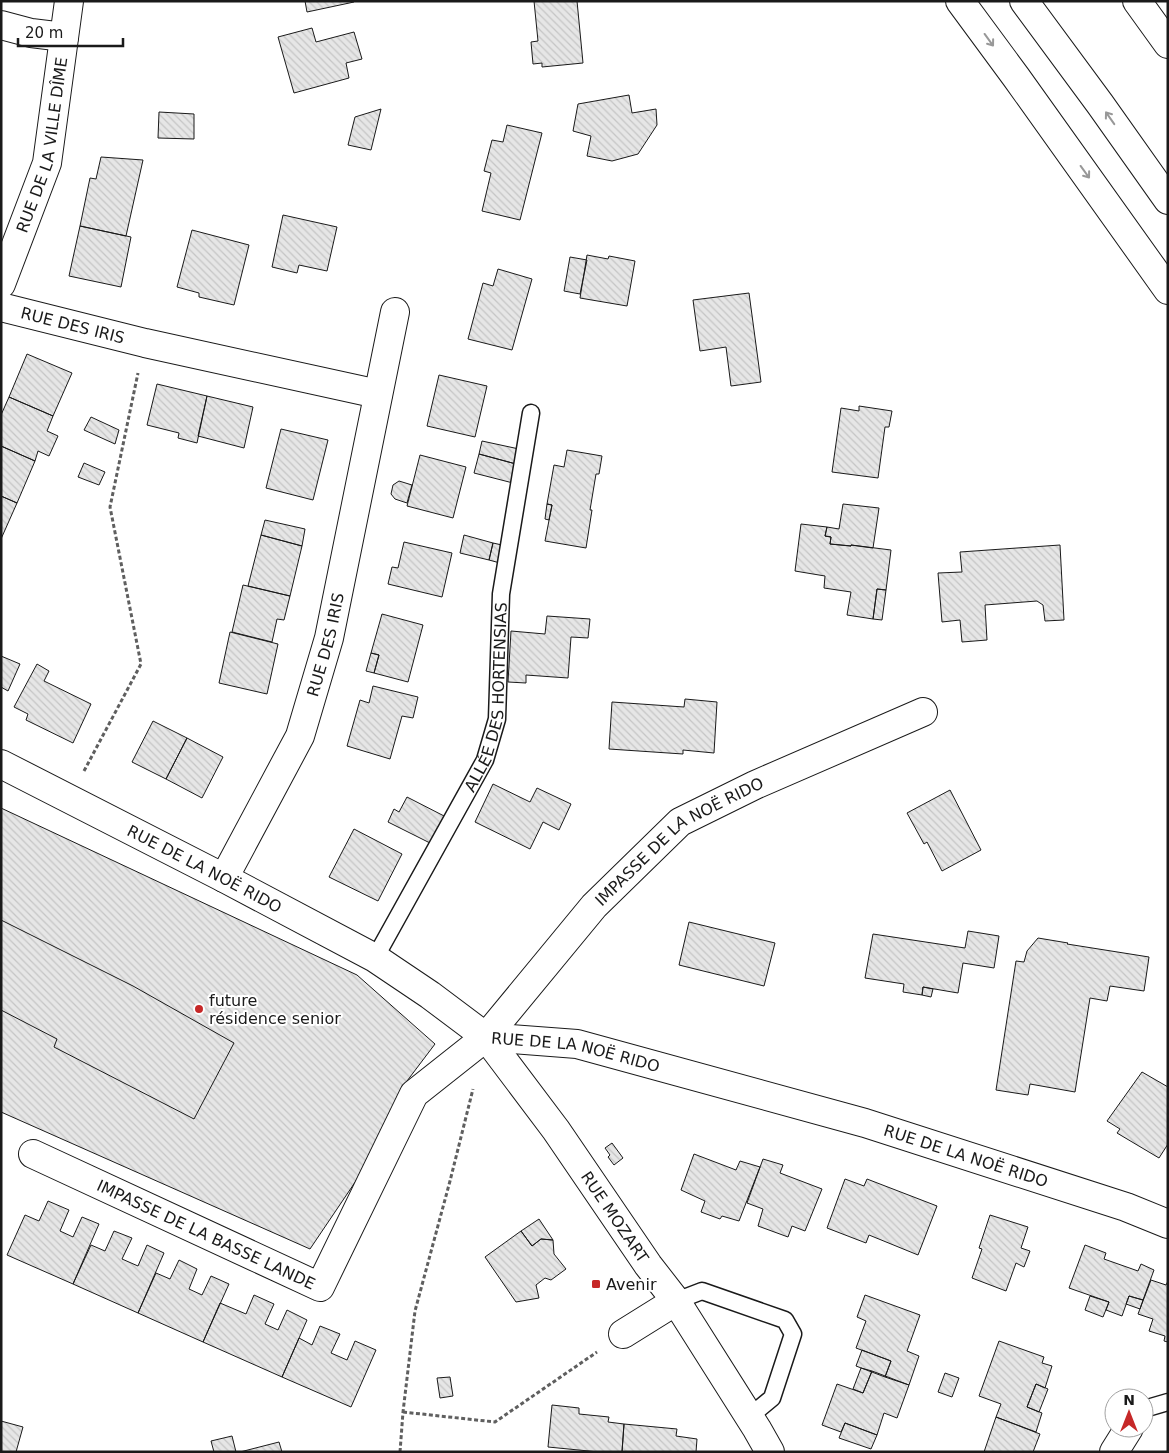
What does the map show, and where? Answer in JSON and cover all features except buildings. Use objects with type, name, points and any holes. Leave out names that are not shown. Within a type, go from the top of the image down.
[{"type":"main road","name":"RUE DE LA VILLE DÎME","points":[[1,284],[47,163],[69,1]]},
{"type":"main road","points":[[960,1],[1168,290]]},
{"type":"main road","points":[[1024,1],[1168,200]]},
{"type":"main road","points":[[1137,1],[1168,44]]},
{"type":"main road","points":[[1,25],[31,33],[64,37]]},
{"type":"main road","name":"RUE DES IRIS","points":[[1,307],[145,343],[378,394]]},
{"type":"main road","name":"RUE DES IRIS","points":[[224,878],[300,736],[329,638],[395,312]]},
{"type":"main road","name":"IMPASSE DE LA NOË RIDO","points":[[486,1037],[594,906],[680,822],[755,785],[923,712]]},
{"type":"main road","name":"RUE DE LA NOË RIDO","points":[[1,764],[375,958],[430,995],[486,1037],[577,1044],[856,1120],[1126,1207],[1168,1224]]},
{"type":"main road","name":"IMPASSE DE LA BASSE LANDE","points":[[33,1154],[320,1286],[414,1094],[486,1037]]},
{"type":"main road","name":"RUE MOZART","points":[[486,1037],[556,1130],[648,1265],[676,1301],[750,1417],[770,1452]]},
{"type":"main road","points":[[623,1334],[676,1301]]},
{"type":"main road","points":[[1114,1452],[1123,1438]]},
{"type":"lane","name":"ALLÉE DES HORTENSIAS","points":[[375,958],[485,760],[497,719],[501,594],[531,414]]},
{"type":"lane","points":[[676,1301],[702,1291],[785,1320],[793,1334],[772,1398],[750,1417]]},
{"type":"lane","points":[[1154,1406],[1168,1402]]},
{"type":"path","points":[[69,799],[141,664],[110,507],[145,343]]},
{"type":"path","points":[[400,1452],[415,1311],[474,1085]]},
{"type":"path","points":[[403,1412],[495,1422],[623,1334]]},
{"type":"place","name":"future résidence senior","points":[[199,1009]]},
{"type":"place","name":"Avenir","points":[[596,1284]]}]
